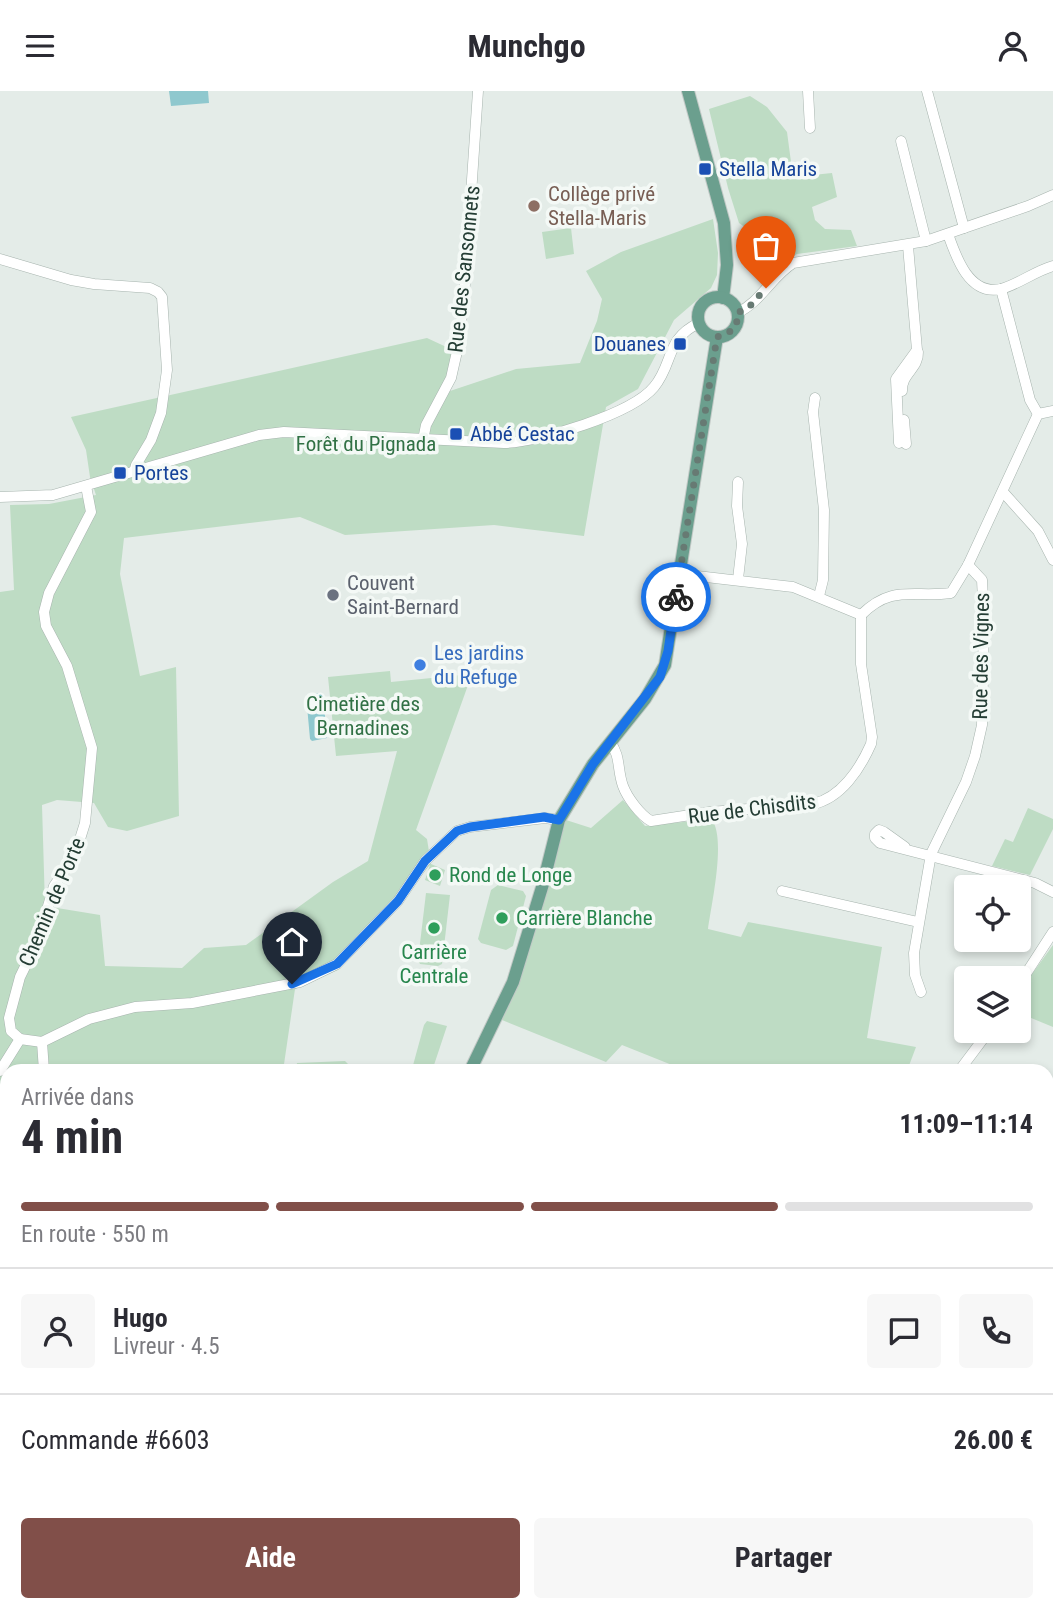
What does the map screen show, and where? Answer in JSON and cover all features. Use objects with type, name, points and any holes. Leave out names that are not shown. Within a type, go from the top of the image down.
[{"type":"main road","points":[[688,91],[724,223],[727,265],[723,298]]},
{"type":"main road","points":[[711,298],[723,298],[732,303],[737,313],[738,319],[733,330],[717,337],[706,333],[699,323],[699,311],[705,301],[711,298]]},
{"type":"main road","points":[[473,1064],[513,982],[559,820],[593,764],[645,699],[665,665],[717,337]]},
{"type":"street","name":"Rue des Sansonnets","points":[[423,440],[426,425],[451,378],[458,347],[466,274],[478,91]]},
{"type":"street","points":[[808,91],[810,128]]},
{"type":"street","points":[[927,91],[964,228]]},
{"type":"street","points":[[901,141],[926,241]]},
{"type":"street","points":[[737,313],[749,307],[776,275],[793,263],[816,257],[908,246],[1053,195]]},
{"type":"street","points":[[948,234],[961,266],[973,282],[983,287],[1001,289],[1053,266]]},
{"type":"street","points":[[903,443],[895,379],[918,349],[908,246]]},
{"type":"street","points":[[0,259],[94,285],[150,288],[162,297],[167,370],[161,413],[151,440],[134,472]]},
{"type":"street","points":[[1001,289],[1030,400],[1038,414]]},
{"type":"street","points":[[0,497],[53,495],[259,435],[284,432],[516,443],[611,414],[642,398],[654,387],[679,336],[699,323]]},
{"type":"street","points":[[815,398],[813,412],[824,510],[819,596]]},
{"type":"street","points":[[1038,414],[1053,411]]},
{"type":"street","points":[[680,574],[793,587],[862,615],[870,606],[892,594],[951,593],[968,565],[1038,414]]},
{"type":"street","points":[[738,482],[737,506],[742,544],[738,579]]},
{"type":"street","name":"Chemin de Porte","points":[[20,1039],[11,1031],[9,1018],[20,977],[38,940],[54,886],[75,855],[85,823],[92,748],[67,666],[46,626],[44,612],[49,593],[91,512],[86,486]]},
{"type":"street","points":[[1003,492],[1038,531],[1053,560]]},
{"type":"street","name":"Rue des Vignes","points":[[921,992],[915,975],[914,953],[931,854],[966,782],[982,725],[985,620],[982,580],[968,565]]},
{"type":"street","name":"Rue de Chisdits","points":[[610,742],[618,756],[624,789],[645,818],[651,821],[710,812],[813,804],[828,799],[842,789],[871,744],[860,664],[862,615]]},
{"type":"street","points":[[4,1064],[20,1039],[42,1042],[89,1019],[135,1007],[192,1003],[300,982],[337,964],[398,901],[425,861],[457,831],[544,817],[559,820]]},
{"type":"street","points":[[905,847],[1035,883],[1053,891]]},
{"type":"street","points":[[782,891],[918,922]]},
{"type":"street","points":[[1031,966],[1053,932]]},
{"type":"street","points":[[42,1042],[44,1064]]},
{"type":"street","points":[[964,1064],[980,1043]]},
{"type":"green space","points":[[750,96],[767,107],[787,132],[791,162],[803,176],[832,173],[837,197],[812,207],[815,220],[825,229],[851,230],[857,246],[797,254],[773,267],[756,235],[739,223],[709,109]]},
{"type":"green space","name":"Forêt du Pignada","points":[[713,219],[718,253],[717,275],[711,288],[674,320],[638,389],[606,407],[584,536],[494,525],[345,535],[300,517],[124,538],[120,574],[140,676],[176,667],[179,816],[127,831],[108,827],[94,803],[57,800],[42,805],[45,906],[100,915],[105,966],[182,968],[204,948],[246,945],[333,882],[368,861],[397,751],[336,756],[328,677],[390,671],[391,682],[472,674],[416,830],[427,839],[431,864],[445,870],[440,886],[425,880],[430,865],[338,970],[295,989],[284,1064],[0,1064],[0,592],[14,590],[10,505],[49,504],[96,495],[86,450],[71,417],[427,338],[455,351],[441,394],[516,369],[580,363],[597,321],[602,299],[586,271],[621,252]]},
{"type":"green space","points":[[571,228],[574,254],[546,259],[542,232]]},
{"type":"green space","points":[[623,800],[645,826],[711,819],[716,828],[718,855],[708,929],[741,937],[748,922],[882,947],[867,1038],[916,1047],[910,1064],[670,1064],[622,1045],[606,1062],[502,1020],[518,986],[566,820],[591,828]]},
{"type":"green space","points":[[1028,808],[1053,819],[1053,829],[1030,875],[992,866],[1005,839],[1013,842]]},
{"type":"green space","name":"Carrière Blanche","points":[[498,885],[523,891],[526,896],[513,946],[506,950],[481,943],[478,939],[491,890]]},
{"type":"green space","name":"Carrière Centrale","points":[[426,893],[450,895],[442,964],[438,966],[420,964],[418,960]]},
{"type":"green space","points":[[1053,945],[1053,1027],[1031,1018],[1031,975]]},
{"type":"green space","points":[[427,1021],[447,1026],[434,1064],[413,1064]]},
{"type":"green space","points":[[345,1061],[348,1064],[297,1064]]},
{"type":"water","points":[[169,91],[208,91],[209,103],[171,106]]},
{"type":"water","points":[[321,693],[327,738],[312,741],[306,695]]},
{"type":"way so far","points":[[676,597],[717,337],[733,330],[738,319],[737,313],[749,307],[766,288]]},
{"type":"place","name":"Stella Maris","points":[[705,169]]},
{"type":"place","name":"Collège privé Stella-Maris","points":[[534,206]]},
{"type":"place","name":"Douanes","points":[[680,344]]},
{"type":"place","name":"Abbé Cestac","points":[[456,434]]},
{"type":"place","name":"Portes","points":[[120,473]]},
{"type":"place","name":"Couvent Saint-Bernard","points":[[333,595]]},
{"type":"place","name":"Les jardins du Refuge","points":[[420,665]]},
{"type":"place","name":"Rond de Longe","points":[[435,875]]},
{"type":"place","name":"Carrière Blanche","points":[[502,918]]},
{"type":"place","name":"Carrière Centrale","points":[[434,928]]},
{"type":"route","points":[[292,984],[337,964],[398,901],[425,861],[457,831],[544,817],[559,820],[593,764],[660,677],[668,651],[676,597]]},
{"type":"park label","name":"Cimetière des Bernadines","points":[[363,716]]}]
